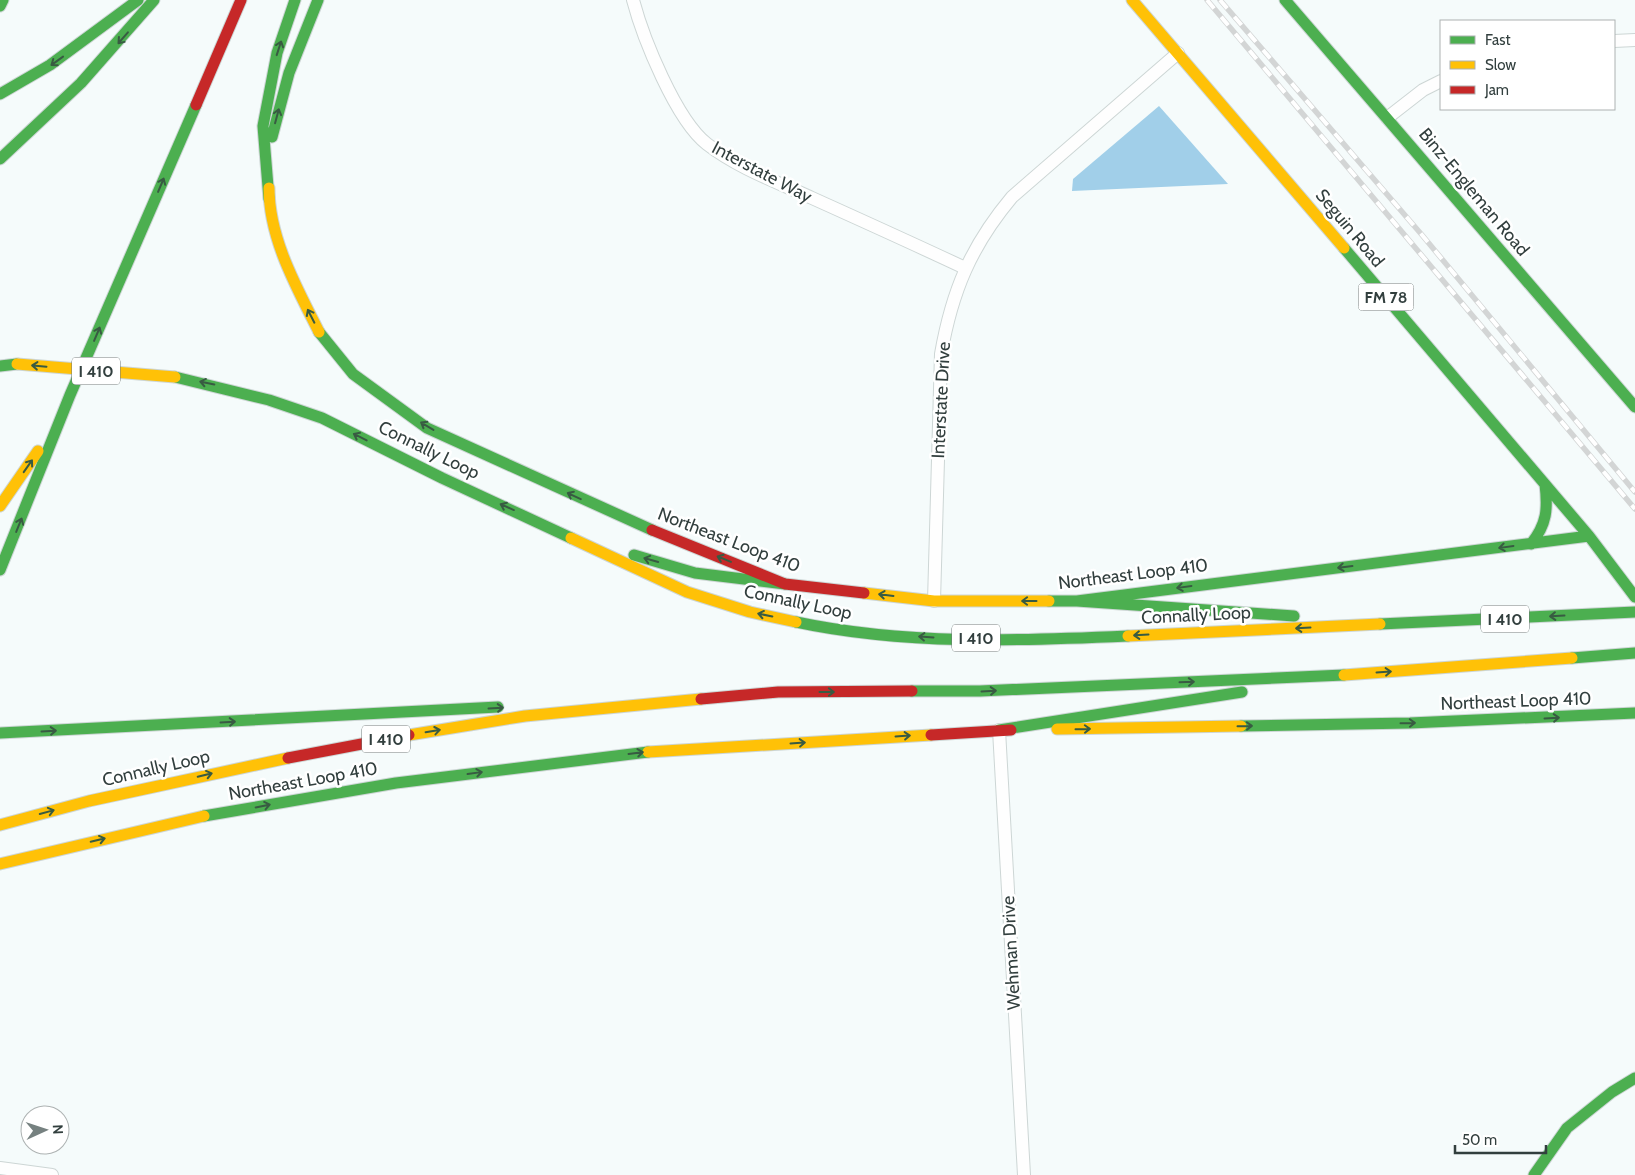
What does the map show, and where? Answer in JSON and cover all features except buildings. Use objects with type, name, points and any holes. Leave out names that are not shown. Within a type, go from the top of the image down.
[{"type":"main road","points":[[0,6],[3,0]]},
{"type":"main road","points":[[0,94],[50,65],[138,0]]},
{"type":"main road","points":[[0,159],[36,129],[85,80],[154,0]]},
{"type":"main road","points":[[0,570],[70,395],[241,0]]},
{"type":"main road","points":[[209,74],[254,0]]},
{"type":"main road","points":[[269,199],[263,126],[277,53],[296,0]]},
{"type":"main road","name":"Northeast Loop 410","points":[[318,0],[289,73],[276,117],[270,144],[269,199],[276,229],[293,280],[320,332],[353,374],[427,428],[617,516],[785,584],[934,601],[1077,602],[1589,536]]},
{"type":"main road","name":"Seguin Road","points":[[1132,0],[1589,536],[1635,597]]},
{"type":"main road","name":"Binz-Engleman Road","points":[[1285,0],[1635,407]]},
{"type":"main road","points":[[0,362],[17,364]]},
{"type":"main road","name":"Connally Loop","points":[[0,366],[17,364],[175,377],[210,384],[269,400],[322,418],[442,478],[686,592],[750,612],[843,632],[957,639],[1116,636],[1635,612]]},
{"type":"main road","points":[[0,506],[42,446],[70,395]]},
{"type":"main road","points":[[1531,544],[1542,530],[1548,518],[1545,484]]},
{"type":"main road","points":[[566,536],[695,573],[785,584]]},
{"type":"main road","points":[[1077,602],[1404,624]]},
{"type":"main road","name":"Connally Loop","points":[[0,825],[89,801],[351,744],[525,716],[778,692],[980,691],[1351,674],[1632,653]]},
{"type":"main road","points":[[999,730],[1351,674]]},
{"type":"main road","points":[[0,733],[778,692]]},
{"type":"main road","name":"Northeast Loop 410","points":[[0,864],[194,818],[405,782],[655,751],[999,730],[1410,723],[1635,714]]},
{"type":"main road","points":[[1534,1175],[1571,1124],[1612,1092],[1635,1078]]},
{"type":"street","name":"Interstate Way","points":[[633,0],[642,32],[657,67],[673,97],[706,143],[760,175],[965,268]]},
{"type":"street","points":[[1615,41],[1635,40]]},
{"type":"street","name":"Interstate Drive","points":[[934,601],[941,354],[946,326],[965,268],[983,235],[1012,197],[1178,53]]},
{"type":"street","points":[[1387,118],[1423,90],[1440,81]]},
{"type":"street","name":"Wehman Drive","points":[[999,730],[1024,1175]]},
{"type":"street","points":[[0,1168],[52,1175]]},
{"type":"water","points":[[1159,106],[1228,184],[1072,191],[1073,179]]},
{"type":"railway","points":[[1207,0],[1635,509]]},
{"type":"railway","points":[[1220,0],[1422,235],[1635,492]]},
{"type":"traffic: fast","points":[[0,6],[3,0]]},
{"type":"traffic: fast","points":[[0,94],[50,65],[138,0]]},
{"type":"traffic: fast","points":[[0,159],[81,83],[154,0]]},
{"type":"traffic: fast","points":[[269,199],[263,126],[277,53],[295,0]]},
{"type":"traffic: fast","points":[[272,137],[289,73],[318,0]]},
{"type":"traffic: fast","points":[[1285,0],[1635,407]]},
{"type":"traffic: fast","points":[[0,570],[70,395],[196,105]]},
{"type":"traffic: fast","points":[[1344,248],[1589,536],[1635,597]]},
{"type":"traffic: fast","points":[[319,332],[353,374],[427,428],[652,530]]},
{"type":"traffic: fast","points":[[0,366],[17,364]]},
{"type":"traffic: fast","points":[[175,377],[269,400],[322,418],[442,478],[571,538]]},
{"type":"traffic: fast","points":[[1531,544],[1540,530],[1545,516],[1545,484]]},
{"type":"traffic: fast","points":[[1049,601],[1077,601],[1589,536]]},
{"type":"traffic: fast","points":[[634,555],[695,573],[785,584]]},
{"type":"traffic: fast","points":[[1077,601],[1294,616]]},
{"type":"traffic: fast","points":[[1380,624],[1635,612]]},
{"type":"traffic: fast","points":[[796,622],[878,635],[961,640],[1128,636]]},
{"type":"traffic: fast","points":[[1572,658],[1635,653]]},
{"type":"traffic: fast","points":[[912,691],[980,691],[1344,675]]},
{"type":"traffic: fast","points":[[999,730],[1242,692]]},
{"type":"traffic: fast","points":[[0,733],[498,707]]},
{"type":"traffic: fast","points":[[1241,726],[1410,723],[1635,713]]},
{"type":"traffic: fast","points":[[204,816],[396,783],[648,752]]},
{"type":"traffic: fast","points":[[1534,1175],[1567,1128],[1612,1092],[1635,1078]]},
{"type":"traffic: slow","points":[[1132,0],[1344,248]]},
{"type":"traffic: slow","points":[[269,188],[270,207],[279,244],[294,281],[319,332]]},
{"type":"traffic: slow","points":[[17,364],[175,377]]},
{"type":"traffic: slow","points":[[0,506],[38,451]]},
{"type":"traffic: slow","points":[[571,538],[687,592],[750,612],[796,622]]},
{"type":"traffic: slow","points":[[864,593],[934,601],[1049,601]]},
{"type":"traffic: slow","points":[[1128,636],[1380,624]]},
{"type":"traffic: slow","points":[[1344,675],[1572,658]]},
{"type":"traffic: slow","points":[[409,735],[525,716],[701,699]]},
{"type":"traffic: slow","points":[[1057,729],[1241,726]]},
{"type":"traffic: slow","points":[[648,752],[931,735]]},
{"type":"traffic: slow","points":[[0,825],[89,801],[288,758]]},
{"type":"traffic: slow","points":[[0,864],[204,816]]},
{"type":"traffic: jam","points":[[196,105],[241,0]]},
{"type":"traffic: jam","points":[[652,530],[785,584],[864,593]]},
{"type":"traffic: jam","points":[[701,699],[778,692],[912,691]]},
{"type":"traffic: jam","points":[[931,735],[1011,730]]},
{"type":"traffic: jam","points":[[288,758],[409,735]]}]
